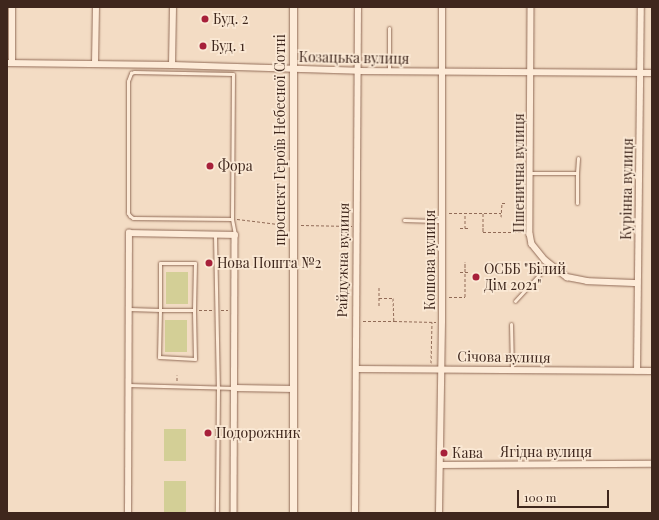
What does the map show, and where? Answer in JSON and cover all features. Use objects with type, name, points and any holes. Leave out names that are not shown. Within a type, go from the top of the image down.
[{"type":"street","points":[[10,63],[12,7]]},
{"type":"street","points":[[95,64],[96,7]]},
{"type":"street","points":[[172,65],[173,7]]},
{"type":"street","name":"проспект Героїв Небесної Сотні","points":[[293,7],[293,513]]},
{"type":"street","name":"Райдужна вулиця","points":[[355,513],[358,7]]},
{"type":"street","name":"Кошова вулиця","points":[[440,513],[443,71],[442,7]]},
{"type":"street","name":"Пшенична вулиця","points":[[531,7],[530,232],[532,244],[536,250],[559,272],[577,280],[637,283]]},
{"type":"street","name":"Курінна вулиця","points":[[637,371],[641,7]]},
{"type":"street","name":"Козацька вулиця","points":[[10,63],[172,65],[358,71],[652,72]]},
{"type":"street","points":[[232,67],[233,74]]},
{"type":"street","points":[[128,513],[129,233],[235,235],[234,513]]},
{"type":"street","name":"Січова вулиця","points":[[356,369],[652,371]]},
{"type":"street","points":[[235,388],[294,389]]},
{"type":"street","name":"Ягідна вулиця","points":[[440,465],[652,464]]},
{"type":"lane","points":[[389,28],[389,71]]},
{"type":"lane","points":[[232,219],[133,218],[130,216],[128,213],[128,81],[131,73],[233,74],[232,219],[235,235]]},
{"type":"lane","points":[[577,203],[578,158]]},
{"type":"lane","points":[[531,173],[577,173]]},
{"type":"lane","points":[[404,220],[442,221]]},
{"type":"lane","points":[[215,235],[218,387],[217,513]]},
{"type":"lane","points":[[160,262],[194,263],[194,310],[195,359],[159,357],[160,262]]},
{"type":"lane","points":[[516,301],[550,264]]},
{"type":"lane","points":[[129,309],[194,310]]},
{"type":"lane","points":[[511,324],[512,369]]},
{"type":"lane","points":[[128,385],[177,385],[235,388]]},
{"type":"path","points":[[501,217],[502,203],[507,203]]},
{"type":"path","points":[[465,212],[465,228]]},
{"type":"path","points":[[483,212],[483,232],[530,232]]},
{"type":"path","points":[[442,213],[501,213]]},
{"type":"path","points":[[460,228],[470,228]]},
{"type":"path","points":[[442,297],[465,298],[465,262]]},
{"type":"path","points":[[460,272],[470,272]]},
{"type":"path","points":[[379,287],[379,306]]},
{"type":"path","points":[[379,298],[393,298],[394,321]]},
{"type":"path","points":[[355,321],[442,322]]},
{"type":"path","points":[[431,369],[432,322]]},
{"type":"path","points":[[177,375],[177,385]]},
{"type":"shaded area","points":[[166,272],[188,272],[188,304],[166,304]]},
{"type":"shaded area","points":[[165,320],[187,320],[187,352],[165,352]]},
{"type":"shaded area","points":[[164,429],[186,429],[186,461],[164,461]]},
{"type":"shaded area","points":[[164,481],[186,481],[186,513],[164,513]]},
{"type":"place","name":"Буд. 2","points":[[205,19]]},
{"type":"place","name":"Буд. 1","points":[[203,46]]},
{"type":"place","name":"Фора","points":[[210,166]]},
{"type":"place","name":"Нова Пошта №2","points":[[209,263]]},
{"type":"place","name":"ОСББ \"Білий Дім 2021\"","points":[[476,277]]},
{"type":"place","name":"Подорожник","points":[[208,433]]},
{"type":"place","name":"Кава","points":[[444,453]]}]
